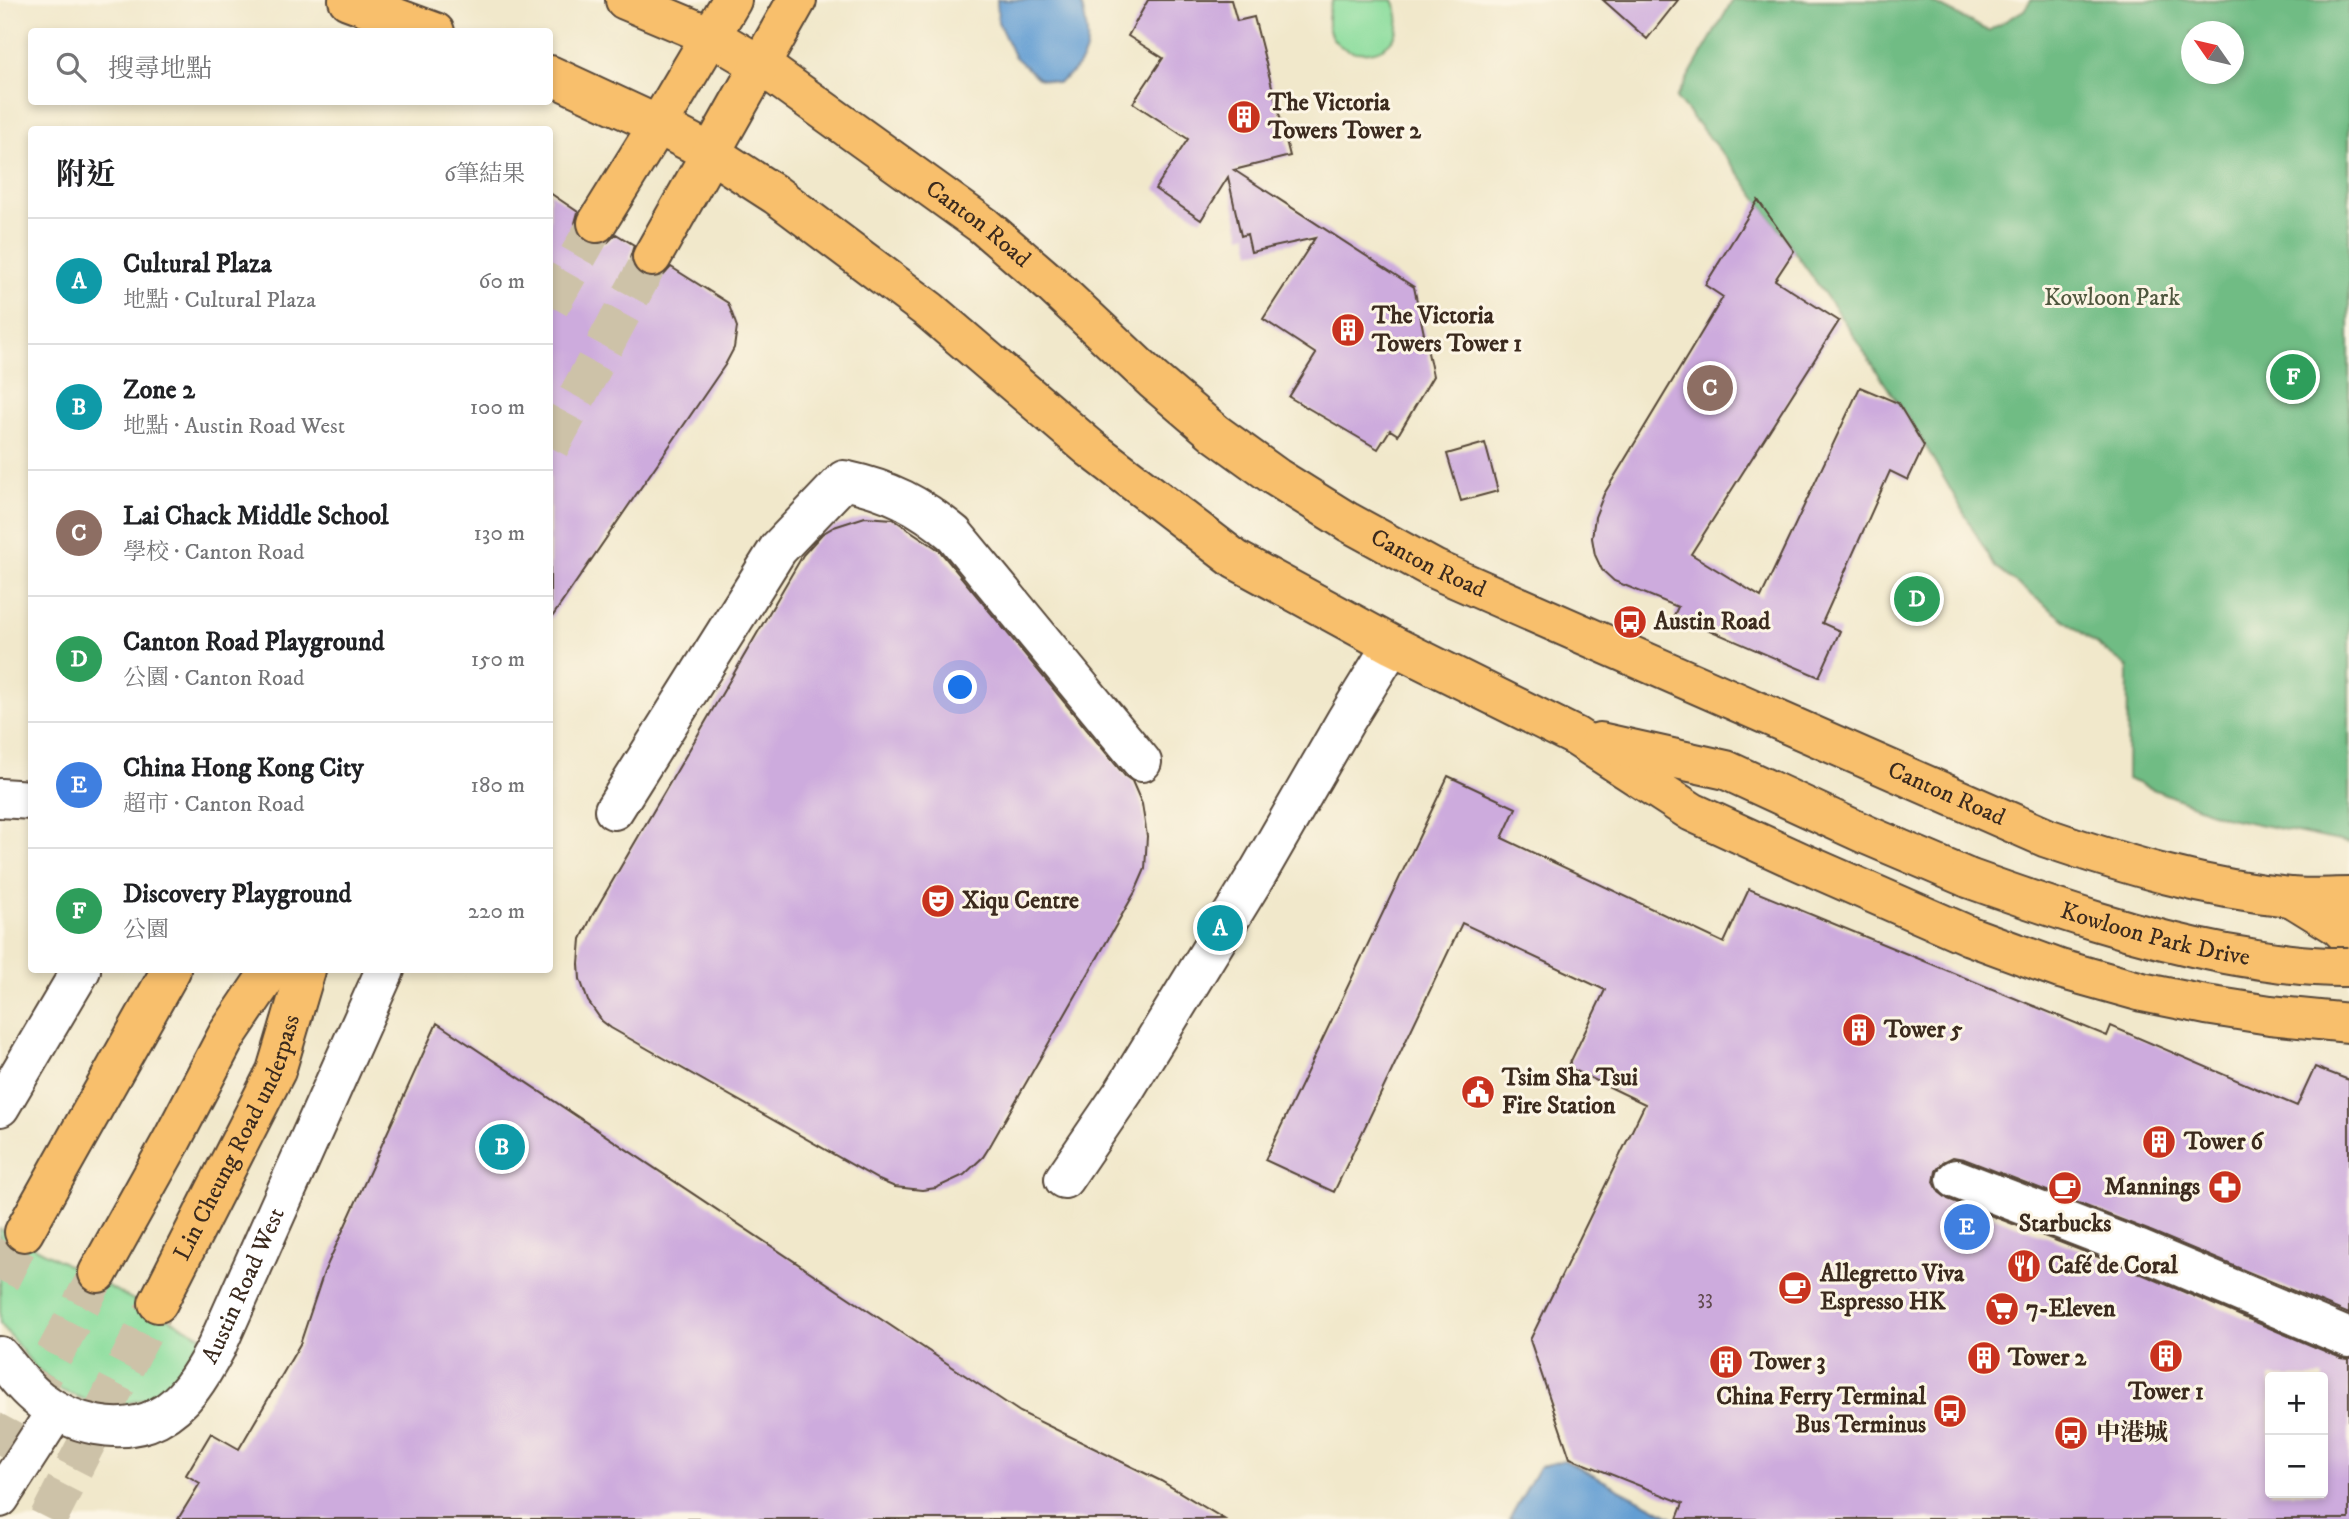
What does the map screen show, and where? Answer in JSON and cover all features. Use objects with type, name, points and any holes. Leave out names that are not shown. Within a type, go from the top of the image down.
[{"type":"main road","points":[[348,0],[424,28]]},
{"type":"main road","name":"Canton Road","points":[[625,0],[711,36],[762,66],[984,226],[1215,433],[1276,477],[1348,522],[1434,569],[2047,838],[2123,864],[2193,883],[2291,897],[2349,897]]},
{"type":"main road","points":[[597,223],[732,0]]},
{"type":"main road","points":[[652,257],[797,0]]},
{"type":"main road","points":[[553,76],[711,153],[776,195],[929,310],[1090,448],[1236,560],[1392,645],[1575,736],[1692,812],[1970,936],[2060,969],[2142,992],[2270,1015],[2349,1023]]},
{"type":"main road","name":"Kowloon Park Drive","points":[[1575,736],[1726,770],[1968,878],[2056,909],[2201,949],[2267,961],[2349,967]]},
{"type":"main road","points":[[2291,897],[2337,926],[2349,937]]},
{"type":"main road","points":[[24,1232],[170,973]]},
{"type":"main road","points":[[98,1273],[227,1035],[269,973]]},
{"type":"main road","name":"Lin Cheung Road underpass","points":[[158,1303],[276,1071],[305,973]]},
{"type":"main road","points":[[2270,1015],[2321,1011],[2339,1007],[2349,1001]]},
{"type":"street","points":[[614,810],[778,549],[844,480],[876,487],[902,499],[932,516],[954,534],[1142,762]]},
{"type":"street","points":[[1064,1179],[1152,1045],[1259,871],[1392,645]]},
{"type":"street","points":[[0,797],[28,800]]},
{"type":"street","points":[[0,1107],[79,973]]},
{"type":"street","name":"Austin Road West","points":[[0,1356],[21,1383],[39,1400],[56,1411],[92,1424],[115,1428],[137,1425],[159,1418],[184,1397],[202,1374],[216,1348],[384,973]]},
{"type":"street","points":[[1956,1179],[2140,1250],[2349,1338]]},
{"type":"street","points":[[0,1498],[56,1411]]},
{"type":"green space","points":[[1333,0],[1393,0],[1398,23],[1393,39],[1380,49],[1363,52],[1347,49],[1334,40],[1328,23]]},
{"type":"green space","name":"Kowloon Park","points":[[1733,0],[1928,0],[1988,31],[2024,10],[2031,0],[2349,0],[2349,843],[2224,817],[2127,779],[2128,668],[1995,567],[1925,445],[1848,327],[1738,172],[1676,98]]},
{"type":"green space","points":[[0,1229],[209,1340],[172,1386],[147,1398],[121,1405],[91,1402],[60,1390],[34,1366],[0,1323]]},
{"type":"water","points":[[997,0],[1080,0],[1086,25],[1087,47],[1084,57],[1070,75],[1058,83],[1038,78],[1014,56],[998,22]]},
{"type":"water","points":[[1564,1460],[1676,1519],[1509,1519],[1539,1467]]},
{"type":"building","points":[[1148,0],[1231,0],[1237,21],[1254,17],[1290,156],[1234,170],[1414,287],[1433,376],[1398,435],[1390,430],[1378,449],[1289,397],[1316,354],[1263,319],[1315,238],[1251,252],[1247,234],[1241,236],[1228,177],[1201,220],[1155,189],[1188,139],[1133,103],[1163,58],[1128,36]]},
{"type":"building","points":[[1603,0],[1678,0],[1647,39]]},
{"type":"building","points":[[553,195],[578,212],[575,223],[578,234],[585,241],[597,245],[608,242],[616,234],[634,245],[630,258],[634,269],[641,276],[653,279],[664,275],[671,267],[728,303],[737,327],[734,348],[553,616]]},
{"type":"building","points":[[1758,200],[1794,251],[1775,280],[1839,321],[1691,554],[1761,597],[1860,387],[1898,403],[1924,446],[1908,480],[1890,471],[1822,623],[1840,631],[1819,677],[1674,615],[1678,607],[1614,581],[1602,570],[1595,555],[1592,538],[1595,517],[1604,494],[1723,297],[1705,285]]},
{"type":"building","points":[[1485,443],[1498,491],[1461,501],[1447,454]]},
{"type":"building","name":"Xiqu Centre","points":[[865,517],[893,519],[939,550],[1125,776],[1132,781],[1142,804],[1147,836],[1145,869],[1135,892],[990,1146],[983,1157],[964,1175],[936,1188],[922,1190],[895,1187],[879,1180],[611,1028],[602,1021],[588,1001],[580,979],[581,939],[592,916],[803,555],[822,534]]},
{"type":"building","points":[[1448,776],[1516,808],[1502,838],[1724,943],[1749,889],[2107,1036],[2111,1026],[2297,1106],[2315,1067],[2349,1080],[2349,1314],[2148,1230],[1964,1159],[1953,1157],[1943,1162],[1936,1171],[1934,1182],[1939,1192],[1948,1199],[2132,1270],[2341,1358],[2349,1359],[2349,1519],[1677,1519],[1683,1503],[1570,1458],[1530,1340],[1645,1104],[1568,1067],[1605,990],[1462,923],[1334,1192],[1265,1160]]},
{"type":"building","points":[[437,1023],[1020,1412],[1161,1481],[1224,1519],[178,1519],[200,1483],[186,1475],[211,1433],[239,1449],[300,1344],[324,1272]]},
{"type":"tunnel","points":[[553,301],[597,223]]},
{"type":"tunnel","points":[[553,441],[652,257]]},
{"type":"tunnel","points":[[0,1281],[24,1232]]},
{"type":"tunnel","points":[[0,1456],[98,1273]]},
{"type":"tunnel","points":[[48,1519],[158,1303]]},
{"type":"place","name":"The Victoria Towers Tower 2","points":[[1244,117]]},
{"type":"place","name":"The Victoria Towers Tower 1","points":[[1348,330]]},
{"type":"place","name":"Discovery Playground","points":[[2293,377]]},
{"type":"place","name":"Lai Chack Middle School","points":[[1710,388]]},
{"type":"place","name":"Canton Road Playground","points":[[1917,599]]},
{"type":"place","name":"Austin Road","points":[[1630,622]]},
{"type":"place","name":"Xiqu Centre","points":[[938,901]]},
{"type":"place","name":"Cultural Plaza","points":[[1220,928]]},
{"type":"place","name":"Tower 5","points":[[1859,1030]]},
{"type":"place","name":"Tsim Sha Tsui Fire Station","points":[[1478,1092]]},
{"type":"place","name":"Tower 6","points":[[2159,1142]]},
{"type":"place","name":"Zone 2","points":[[502,1147]]},
{"type":"place","name":"Mannings","points":[[2225,1187]]},
{"type":"place","name":"Starbucks","points":[[2065,1188]]},
{"type":"place","name":"China Hong Kong City","points":[[1967,1227]]},
{"type":"place","name":"Café de Coral","points":[[2024,1266]]},
{"type":"place","name":"Allegretto Viva Espresso HK","points":[[1795,1288]]},
{"type":"place","name":"7-Eleven","points":[[2002,1309]]},
{"type":"place","name":"Tower 1","points":[[2166,1356]]},
{"type":"place","name":"Tower 2","points":[[1984,1358]]},
{"type":"place","name":"Tower 3","points":[[1726,1362]]},
{"type":"place","name":"China Ferry Terminal Bus Terminus","points":[[1950,1411]]},
{"type":"place","name":"中港城","points":[[2071,1433]]}]
